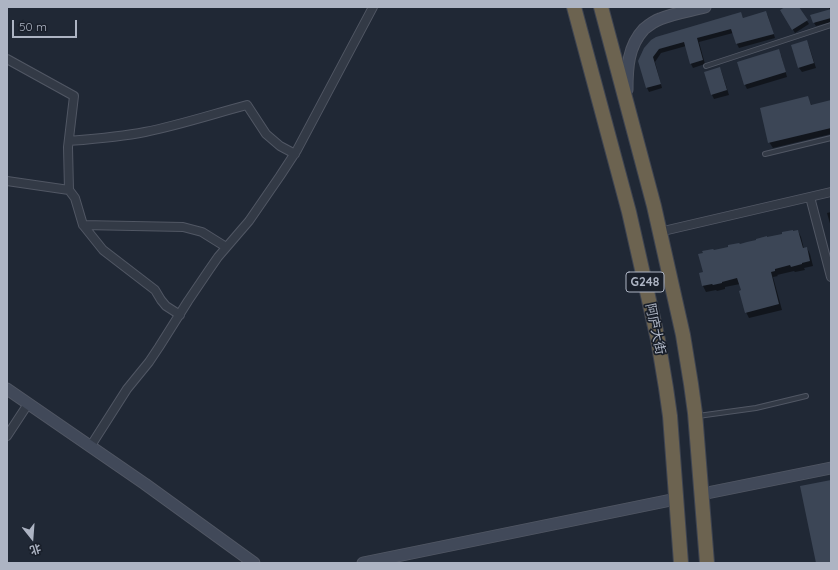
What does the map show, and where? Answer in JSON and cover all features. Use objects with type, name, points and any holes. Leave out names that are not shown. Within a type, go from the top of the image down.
[{"type":"highway","name":"阿庐大街","points":[[574,7],[629,212],[658,340],[670,416],[681,563]]},
{"type":"highway","name":"G248","points":[[601,7],[654,206],[683,335],[695,417],[707,563]]},
{"type":"street","points":[[90,447],[127,389],[149,362],[169,333],[209,270],[263,202],[295,154],[373,7]]},
{"type":"street","points":[[627,104],[628,64],[631,49],[638,37],[647,27],[659,19],[705,7]]},
{"type":"street","points":[[7,59],[74,96],[69,141],[69,190],[75,198],[83,225],[103,250],[154,290],[166,306],[180,315]]},
{"type":"street","points":[[69,141],[107,138],[144,132],[247,105],[266,134],[280,146],[295,154]]},
{"type":"street","points":[[7,181],[69,190]]},
{"type":"street","points":[[660,232],[831,192]]},
{"type":"street","points":[[810,197],[831,277]]},
{"type":"street","points":[[83,225],[183,227],[202,232],[226,247]]},
{"type":"street","points":[[7,390],[26,406],[244,563]]},
{"type":"street","points":[[7,397],[26,406],[90,447],[145,484],[254,563]]},
{"type":"street","points":[[7,436],[26,406]]},
{"type":"street","points":[[702,494],[831,468]]},
{"type":"street","points":[[363,563],[676,498]]},
{"type":"lane","points":[[706,66],[831,25]]},
{"type":"lane","points":[[765,154],[831,138]]},
{"type":"lane","points":[[695,417],[756,408],[806,396]]},
{"type":"building","points":[[785,7],[799,7],[808,20],[792,30],[780,10]]},
{"type":"building","points":[[831,9],[831,18],[813,23],[810,15]]},
{"type":"building","points":[[766,11],[774,34],[736,44],[731,29],[697,38],[703,60],[690,64],[684,42],[659,49],[653,57],[661,84],[646,88],[638,61],[644,48],[651,40],[656,37],[741,12],[743,18]]},
{"type":"building","points":[[807,40],[814,63],[798,68],[791,45]]},
{"type":"building","points":[[779,49],[786,72],[744,85],[737,62]]},
{"type":"building","points":[[720,67],[727,90],[711,95],[704,72]]},
{"type":"building","points":[[808,96],[811,105],[831,100],[831,128],[768,143],[760,108]]},
{"type":"building","points":[[798,230],[803,248],[807,247],[810,261],[791,267],[790,265],[775,269],[775,271],[771,272],[779,304],[745,313],[739,291],[741,290],[737,278],[722,283],[702,286],[699,273],[703,272],[698,254],[703,253],[702,251],[728,247],[728,245],[740,244]]},
{"type":"building","points":[[831,480],[831,563],[816,563],[800,486]]}]
